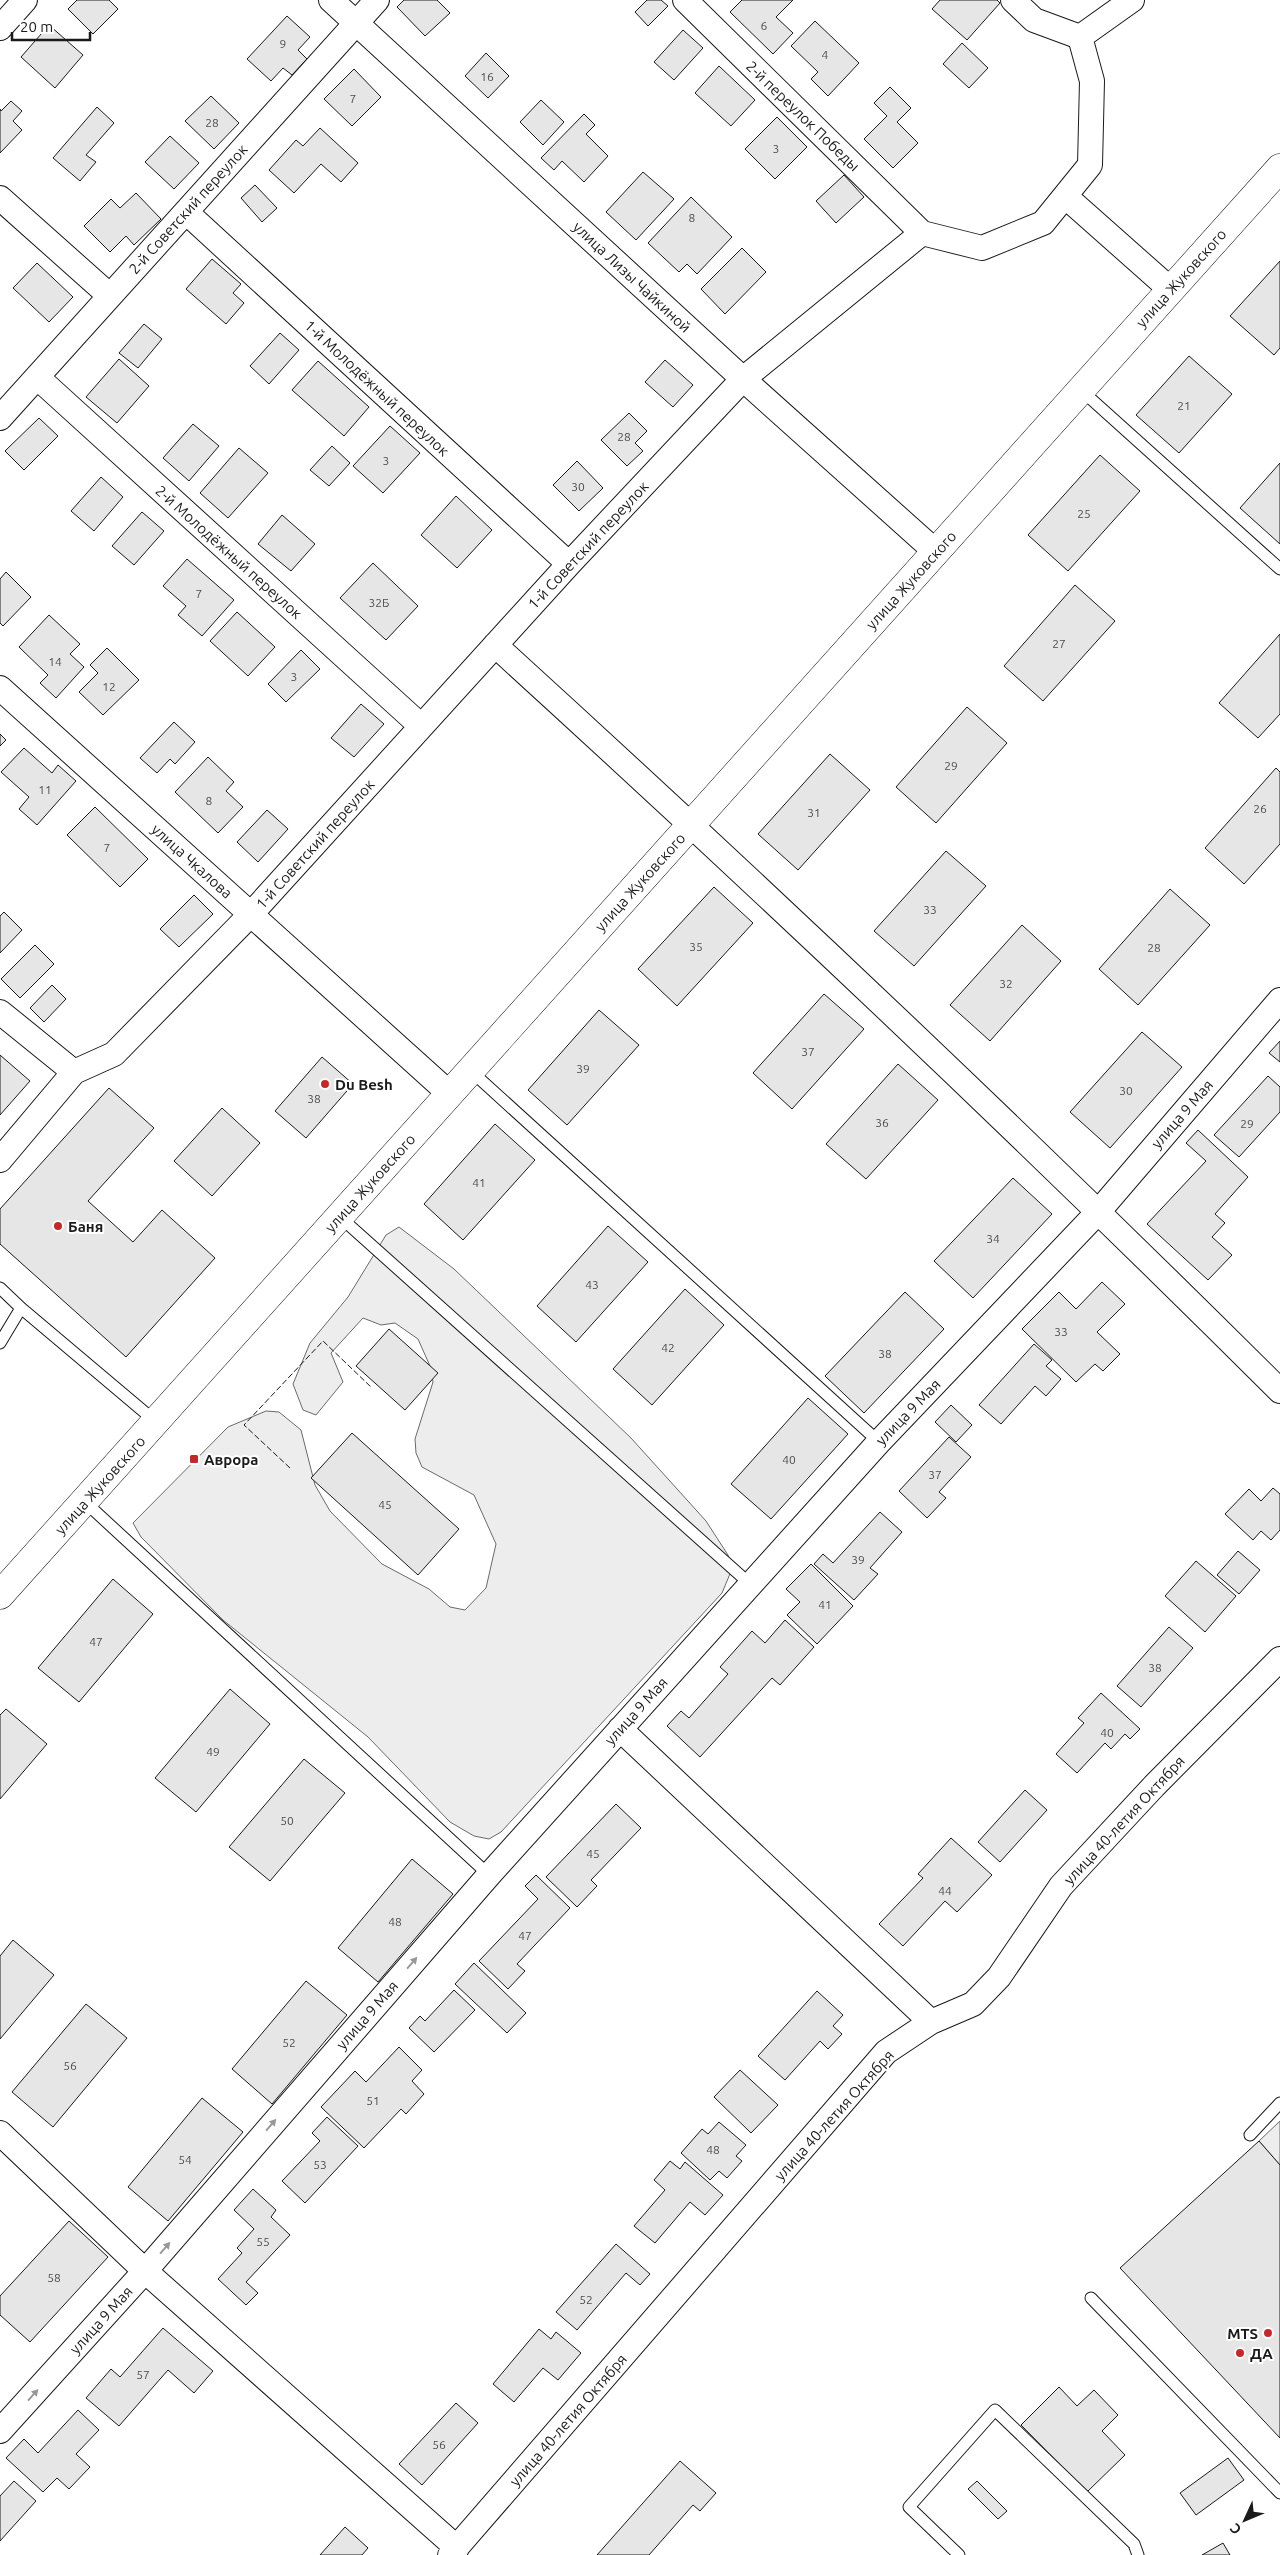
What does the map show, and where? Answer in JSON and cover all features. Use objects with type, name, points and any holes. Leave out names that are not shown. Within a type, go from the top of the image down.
[{"type":"street","points":[[0,28],[25,0]]},
{"type":"street","name":"улица Лизы Чайкиной","points":[[331,0],[742,378],[936,552]]},
{"type":"street","name":"2-й Советский переулок","points":[[0,418],[377,0]]},
{"type":"street","name":"2-й переулок Победы","points":[[685,0],[922,233]]},
{"type":"street","points":[[1012,0],[1034,20],[1080,37]]},
{"type":"street","points":[[1080,37],[1132,0]]},
{"type":"street","points":[[922,233],[982,248],[1043,223],[1090,165],[1092,81],[1080,37]]},
{"type":"street","name":"улица Жуковского","points":[[0,1595],[1280,168]]},
{"type":"street","points":[[1065,196],[1170,290]]},
{"type":"street","points":[[0,198],[110,296]]},
{"type":"street","name":"1-й Молодёжный переулок","points":[[186,212],[569,564]]},
{"type":"street","name":"1-й Советский переулок","points":[[0,1160],[74,1072],[114,1054],[251,914],[569,564],[742,378],[922,233]]},
{"type":"street","name":"2-й Молодёжный переулок","points":[[37,377],[421,726]]},
{"type":"street","points":[[496,645],[692,824],[1099,1211],[1280,1390]]},
{"type":"street","name":"улица Чкалова","points":[[0,688],[450,1094]]},
{"type":"street","name":"улица 9 Мая","points":[[0,2431],[145,2270],[489,1875],[879,1442],[1099,1211],[1280,1000]]},
{"type":"street","points":[[0,1012],[74,1072]]},
{"type":"street","name":"улица 40-летия Октября","points":[[454,2551],[886,2052],[931,2022],[973,2004],[998,1977],[1061,1886],[1154,1786],[1280,1660]]},
{"type":"street","points":[[620,1729],[931,2022]]},
{"type":"street","points":[[0,2133],[145,2270],[454,2551]]},
{"type":"lane","points":[[1081,390],[1280,569]]},
{"type":"lane","points":[[470,1071],[879,1442]]},
{"type":"lane","points":[[340,1217],[750,1584]]},
{"type":"lane","points":[[0,1288],[156,1422]]},
{"type":"lane","points":[[0,1343],[21,1308]]},
{"type":"lane","points":[[84,1502],[489,1875]]},
{"type":"lane","points":[[1250,2135],[1280,2103]]},
{"type":"lane","points":[[1091,2298],[1280,2493]]},
{"type":"lane","points":[[959,2555],[909,2507],[995,2410],[1134,2544],[1138,2555]]},
{"type":"shaded area","points":[[399,1227],[454,1269],[631,1438],[706,1521],[728,1555],[732,1569],[722,1593],[501,1832],[489,1839],[474,1836],[450,1822],[368,1737],[223,1620],[141,1537],[133,1523],[228,1427],[266,1411],[279,1412],[301,1430],[315,1485],[330,1511],[382,1564],[429,1589],[450,1607],[465,1610],[486,1588],[496,1544],[474,1495],[422,1467],[416,1453],[415,1439],[433,1382],[430,1366],[418,1339],[395,1323],[381,1325],[363,1318],[331,1353],[343,1382],[316,1415],[303,1410],[293,1384],[310,1343],[348,1297],[386,1235]]},
{"type":"shaded area","points":[[1280,2121],[1280,2165],[1259,2141]]},
{"type":"building","points":[[77,0],[109,0],[118,9],[93,34],[68,9]]},
{"type":"building","points":[[404,0],[437,0],[450,13],[425,36],[397,7]]},
{"type":"building","points":[[647,0],[661,0],[668,6],[648,26],[635,12]]},
{"type":"building","points":[[742,0],[793,0],[776,17],[793,33],[773,54],[730,12]]},
{"type":"building","points":[[940,0],[997,0],[1000,3],[967,40],[932,9]]},
{"type":"building","points":[[287,16],[310,37],[298,50],[307,59],[292,75],[283,68],[271,81],[247,59]]},
{"type":"building","points":[[815,21],[859,63],[828,96],[811,79],[818,72],[791,46]]},
{"type":"building","points":[[49,25],[83,55],[55,88],[21,57]]},
{"type":"building","points":[[683,30],[703,48],[674,80],[654,62]]},
{"type":"building","points":[[962,43],[988,68],[969,88],[943,64]]},
{"type":"building","points":[[486,53],[509,76],[488,98],[465,76]]},
{"type":"building","points":[[719,66],[755,100],[731,126],[695,93]]},
{"type":"building","points":[[354,69],[381,97],[352,126],[324,99]]},
{"type":"building","points":[[890,87],[911,108],[897,122],[918,143],[893,168],[864,139],[887,116],[874,103]]},
{"type":"building","points":[[211,96],[239,123],[214,149],[185,121]]},
{"type":"building","points":[[541,100],[564,122],[543,145],[520,122]]},
{"type":"building","points":[[11,101],[22,111],[13,121],[22,130],[0,153],[0,109],[1,111]]},
{"type":"building","points":[[97,107],[114,123],[86,155],[96,162],[80,181],[53,158]]},
{"type":"building","points":[[584,114],[595,125],[586,134],[608,156],[584,182],[562,161],[554,170],[541,158]]},
{"type":"building","points":[[777,117],[807,147],[775,179],[745,149]]},
{"type":"building","points":[[320,128],[358,163],[341,182],[321,164],[294,193],[269,170],[296,140],[303,146]]},
{"type":"building","points":[[170,136],[199,163],[174,189],[145,162]]},
{"type":"building","points":[[643,172],[674,199],[636,240],[606,212]]},
{"type":"building","points":[[844,175],[864,197],[836,223],[816,201]]},
{"type":"building","points":[[255,185],[277,208],[262,222],[241,198]]},
{"type":"building","points":[[136,193],[161,219],[134,245],[126,236],[110,252],[84,226],[111,199],[120,208]]},
{"type":"building","points":[[691,197],[732,237],[697,274],[687,264],[679,272],[648,243]]},
{"type":"building","points":[[742,248],[766,272],[725,314],[701,289]]},
{"type":"building","points":[[212,259],[241,284],[233,293],[244,303],[226,324],[186,289]]},
{"type":"building","points":[[1280,261],[1280,348],[1274,355],[1230,316]]},
{"type":"building","points":[[37,263],[73,297],[49,322],[13,288]]},
{"type":"building","points":[[144,324],[162,339],[138,368],[119,353]]},
{"type":"building","points":[[280,333],[299,350],[269,384],[250,366]]},
{"type":"building","points":[[1189,356],[1232,394],[1179,453],[1136,415]]},
{"type":"building","points":[[119,359],[149,386],[117,423],[86,397]]},
{"type":"building","points":[[665,360],[693,385],[673,407],[645,382]]},
{"type":"building","points":[[318,361],[369,407],[344,436],[292,390]]},
{"type":"building","points":[[629,413],[647,431],[635,443],[643,451],[627,466],[601,440]]},
{"type":"building","points":[[39,418],[58,436],[24,470],[5,451]]},
{"type":"building","points":[[193,424],[219,446],[189,481],[163,458]]},
{"type":"building","points":[[390,426],[420,453],[383,493],[353,466]]},
{"type":"building","points":[[332,446],[350,463],[329,486],[310,470]]},
{"type":"building","points":[[239,448],[268,473],[228,518],[200,493]]},
{"type":"building","points":[[1100,455],[1140,491],[1068,571],[1028,535]]},
{"type":"building","points":[[577,461],[603,488],[579,511],[553,485]]},
{"type":"building","points":[[1280,463],[1280,544],[1240,508]]},
{"type":"building","points":[[101,477],[123,497],[94,531],[71,511]]},
{"type":"building","points":[[456,496],[492,530],[457,568],[421,535]]},
{"type":"building","points":[[142,512],[164,531],[134,565],[112,546]]},
{"type":"building","points":[[282,515],[315,544],[291,571],[258,544]]},
{"type":"building","points":[[187,559],[234,600],[202,636],[178,615],[186,606],[163,586]]},
{"type":"building","points":[[373,563],[418,606],[386,640],[340,598]]},
{"type":"building","points":[[6,572],[31,597],[3,626],[0,623],[0,579]]},
{"type":"building","points":[[1075,585],[1115,621],[1043,701],[1004,666]]},
{"type":"building","points":[[237,612],[275,647],[248,676],[210,641]]},
{"type":"building","points":[[49,615],[80,644],[70,654],[84,667],[56,698],[40,683],[48,675],[19,647]]},
{"type":"building","points":[[1280,634],[1280,714],[1258,738],[1219,703]]},
{"type":"building","points":[[107,648],[139,680],[103,715],[79,692],[98,673],[90,665]]},
{"type":"building","points":[[301,650],[320,669],[286,702],[268,684]]},
{"type":"building","points":[[361,704],[384,724],[354,757],[331,738]]},
{"type":"building","points":[[967,707],[1007,743],[936,823],[896,787]]},
{"type":"building","points":[[174,722],[195,742],[175,764],[170,759],[157,773],[140,758]]},
{"type":"building","points":[[0,734],[6,740],[0,746]]},
{"type":"building","points":[[24,748],[52,773],[58,765],[76,781],[37,825],[19,809],[29,797],[1,772]]},
{"type":"building","points":[[830,754],[870,790],[798,870],[758,834]]},
{"type":"building","points":[[208,757],[234,782],[226,791],[243,807],[218,833],[175,792]]},
{"type":"building","points":[[1276,768],[1280,772],[1280,844],[1244,884],[1205,848]]},
{"type":"building","points":[[95,807],[148,859],[120,887],[67,835]]},
{"type":"building","points":[[267,810],[288,829],[258,862],[237,842]]},
{"type":"building","points":[[946,851],[986,886],[914,966],[874,931]]},
{"type":"building","points":[[714,887],[753,923],[677,1006],[638,969]]},
{"type":"building","points":[[1170,889],[1210,925],[1138,1005],[1099,969]]},
{"type":"building","points":[[194,895],[213,914],[179,947],[160,929]]},
{"type":"building","points":[[4,912],[22,930],[0,953],[0,916]]},
{"type":"building","points":[[1022,925],[1061,961],[990,1041],[950,1005]]},
{"type":"building","points":[[35,945],[54,964],[20,998],[1,979]]},
{"type":"building","points":[[52,985],[66,999],[44,1022],[30,1008]]},
{"type":"building","points":[[824,994],[864,1029],[792,1109],[753,1073]]},
{"type":"building","points":[[599,1010],[639,1045],[567,1125],[528,1090]]},
{"type":"building","points":[[1142,1032],[1182,1067],[1110,1148],[1070,1112]]},
{"type":"building","points":[[1280,1041],[1280,1062],[1269,1053]]},
{"type":"building","points":[[0,1055],[30,1081],[0,1115]]},
{"type":"building","points":[[322,1057],[353,1084],[306,1138],[275,1111]]},
{"type":"building","points":[[898,1064],[938,1100],[866,1179],[826,1144]]},
{"type":"building","points":[[1268,1076],[1280,1087],[1280,1112],[1239,1157],[1214,1135]]},
{"type":"building","name":"Баня","points":[[109,1088],[154,1128],[88,1201],[133,1242],[162,1210],[215,1258],[126,1357],[0,1244],[0,1209]]},
{"type":"building","points":[[222,1108],[260,1143],[212,1196],[174,1161]]},
{"type":"building","points":[[495,1124],[535,1160],[463,1240],[424,1204]]},
{"type":"building","points":[[1198,1130],[1248,1177],[1215,1214],[1225,1223],[1212,1237],[1232,1255],[1208,1280],[1147,1224],[1206,1161],[1186,1143]]},
{"type":"building","points":[[1013,1178],[1052,1214],[973,1298],[934,1261]]},
{"type":"building","points":[[608,1226],[648,1262],[576,1342],[537,1306]]},
{"type":"building","points":[[1102,1282],[1125,1304],[1097,1332],[1120,1354],[1103,1371],[1095,1364],[1076,1382],[1022,1329],[1059,1292],[1076,1309]]},
{"type":"building","points":[[685,1289],[724,1325],[652,1405],[613,1369]]},
{"type":"building","points":[[905,1292],[944,1329],[864,1413],[825,1376]]},
{"type":"building","points":[[389,1329],[438,1373],[405,1410],[356,1366]]},
{"type":"building","points":[[1034,1344],[1052,1360],[1046,1366],[1061,1379],[1046,1396],[1035,1386],[1001,1424],[979,1405]]},
{"type":"building","points":[[808,1398],[848,1434],[771,1519],[731,1484]]},
{"type":"building","points":[[951,1405],[972,1425],[956,1442],[935,1422]]},
{"type":"building","points":[[352,1433],[459,1529],[418,1575],[311,1478]]},
{"type":"building","points":[[949,1437],[971,1457],[939,1492],[946,1498],[927,1518],[899,1491]]},
{"type":"building","points":[[1273,1488],[1280,1494],[1280,1530],[1271,1540],[1261,1531],[1253,1540],[1225,1514],[1249,1489],[1261,1501]]},
{"type":"building","points":[[880,1512],[902,1532],[870,1568],[878,1574],[854,1600],[814,1564],[823,1554],[833,1563]]},
{"type":"building","points":[[1238,1551],[1260,1570],[1239,1594],[1217,1575]]},
{"type":"building","points":[[1196,1561],[1236,1596],[1205,1632],[1165,1596]]},
{"type":"building","points":[[811,1564],[853,1606],[817,1644],[787,1615],[800,1602],[786,1589]]},
{"type":"building","points":[[113,1579],[153,1614],[79,1702],[38,1668]]},
{"type":"building","points":[[785,1620],[814,1647],[780,1685],[772,1678],[700,1757],[667,1726],[681,1711],[689,1718],[728,1674],[720,1667],[752,1631],[765,1643]]},
{"type":"building","points":[[1169,1627],[1193,1648],[1141,1707],[1117,1686]]},
{"type":"building","points":[[230,1689],[270,1724],[196,1812],[155,1778]]},
{"type":"building","points":[[1101,1693],[1140,1729],[1130,1739],[1125,1734],[1111,1749],[1105,1743],[1077,1773],[1056,1754],[1084,1723],[1078,1718]]},
{"type":"building","points":[[6,1709],[47,1744],[0,1799],[0,1715]]},
{"type":"building","points":[[304,1759],[345,1793],[270,1881],[229,1847]]},
{"type":"building","points":[[1025,1790],[1047,1810],[1000,1862],[978,1842]]},
{"type":"building","points":[[616,1804],[641,1828],[591,1880],[597,1886],[577,1907],[546,1877]]},
{"type":"building","points":[[951,1838],[992,1875],[957,1912],[945,1901],[903,1946],[879,1924],[923,1878],[918,1874]]},
{"type":"building","points":[[412,1859],[453,1894],[378,1982],[338,1948]]},
{"type":"building","points":[[536,1875],[570,1908],[517,1964],[525,1971],[508,1989],[479,1961],[538,1899],[525,1886]]},
{"type":"building","points":[[13,1940],[54,1975],[0,2039],[0,1956]]},
{"type":"building","points":[[474,1963],[526,2013],[507,2033],[455,1984]]},
{"type":"building","points":[[306,1981],[347,2015],[272,2104],[232,2069]]},
{"type":"building","points":[[454,1990],[475,2010],[434,2052],[409,2028],[420,2016],[425,2021]]},
{"type":"building","points":[[817,1991],[843,2015],[833,2026],[842,2034],[828,2049],[820,2041],[785,2080],[758,2056]]},
{"type":"building","points":[[86,2004],[127,2038],[53,2127],[12,2092]]},
{"type":"building","points":[[399,2047],[422,2070],[412,2081],[424,2094],[406,2114],[401,2109],[364,2148],[321,2107],[355,2071],[366,2082]]},
{"type":"building","points":[[740,2070],[778,2105],[751,2133],[714,2097]]},
{"type":"building","points":[[202,2098],[243,2132],[168,2221],[128,2187]]},
{"type":"building","points":[[327,2117],[358,2146],[305,2203],[282,2181],[320,2141],[312,2133]]},
{"type":"building","points":[[719,2122],[746,2145],[736,2156],[742,2161],[727,2178],[719,2171],[710,2180],[681,2153],[702,2129],[708,2134]]},
{"type":"building","name":"ДА","points":[[1259,2141],[1280,2165],[1280,2438],[1120,2268]]},
{"type":"building","points":[[670,2161],[680,2169],[685,2162],[723,2195],[705,2215],[690,2202],[655,2243],[634,2226],[665,2190],[654,2180]]},
{"type":"building","points":[[253,2189],[276,2210],[271,2217],[290,2235],[246,2282],[258,2293],[246,2305],[218,2279],[242,2253],[237,2248],[254,2229],[234,2210]]},
{"type":"building","points":[[69,2221],[108,2257],[30,2342],[0,2315],[0,2296]]},
{"type":"building","points":[[616,2244],[650,2274],[640,2285],[626,2273],[577,2330],[556,2312]]},
{"type":"building","points":[[163,2328],[213,2371],[194,2393],[168,2370],[119,2426],[86,2398],[111,2369],[120,2377]]},
{"type":"building","points":[[539,2329],[551,2339],[556,2332],[581,2353],[558,2380],[543,2368],[514,2402],[493,2384]]},
{"type":"building","points":[[1059,2387],[1077,2406],[1094,2390],[1118,2415],[1102,2431],[1125,2455],[1087,2492],[1021,2425]]},
{"type":"building","points":[[456,2403],[478,2423],[422,2485],[399,2464]]},
{"type":"building","points":[[78,2410],[99,2430],[76,2454],[90,2467],[69,2489],[57,2478],[43,2492],[6,2458],[24,2439],[38,2453]]},
{"type":"building","points":[[1228,2458],[1244,2480],[1196,2515],[1180,2493]]},
{"type":"building","points":[[680,2461],[716,2493],[700,2511],[693,2505],[649,2555],[597,2555]]},
{"type":"building","points":[[14,2481],[36,2501],[0,2541],[0,2496]]},
{"type":"building","points":[[977,2481],[1007,2511],[998,2519],[968,2489]]},
{"type":"building","points":[[345,2527],[368,2548],[362,2555],[320,2555]]},
{"type":"building","points":[[1223,2543],[1230,2555],[1202,2555]]},
{"type":"fence","points":[[290,1468],[244,1425],[323,1341],[372,1388]]},
{"type":"place","name":"Du Besh","points":[[325,1084]]},
{"type":"place","name":"Баня","points":[[58,1226]]},
{"type":"place","name":"Аврора","points":[[194,1459]]},
{"type":"place","name":"MTS","points":[[1268,2333]]},
{"type":"place","name":"ДА","points":[[1240,2353]]}]
